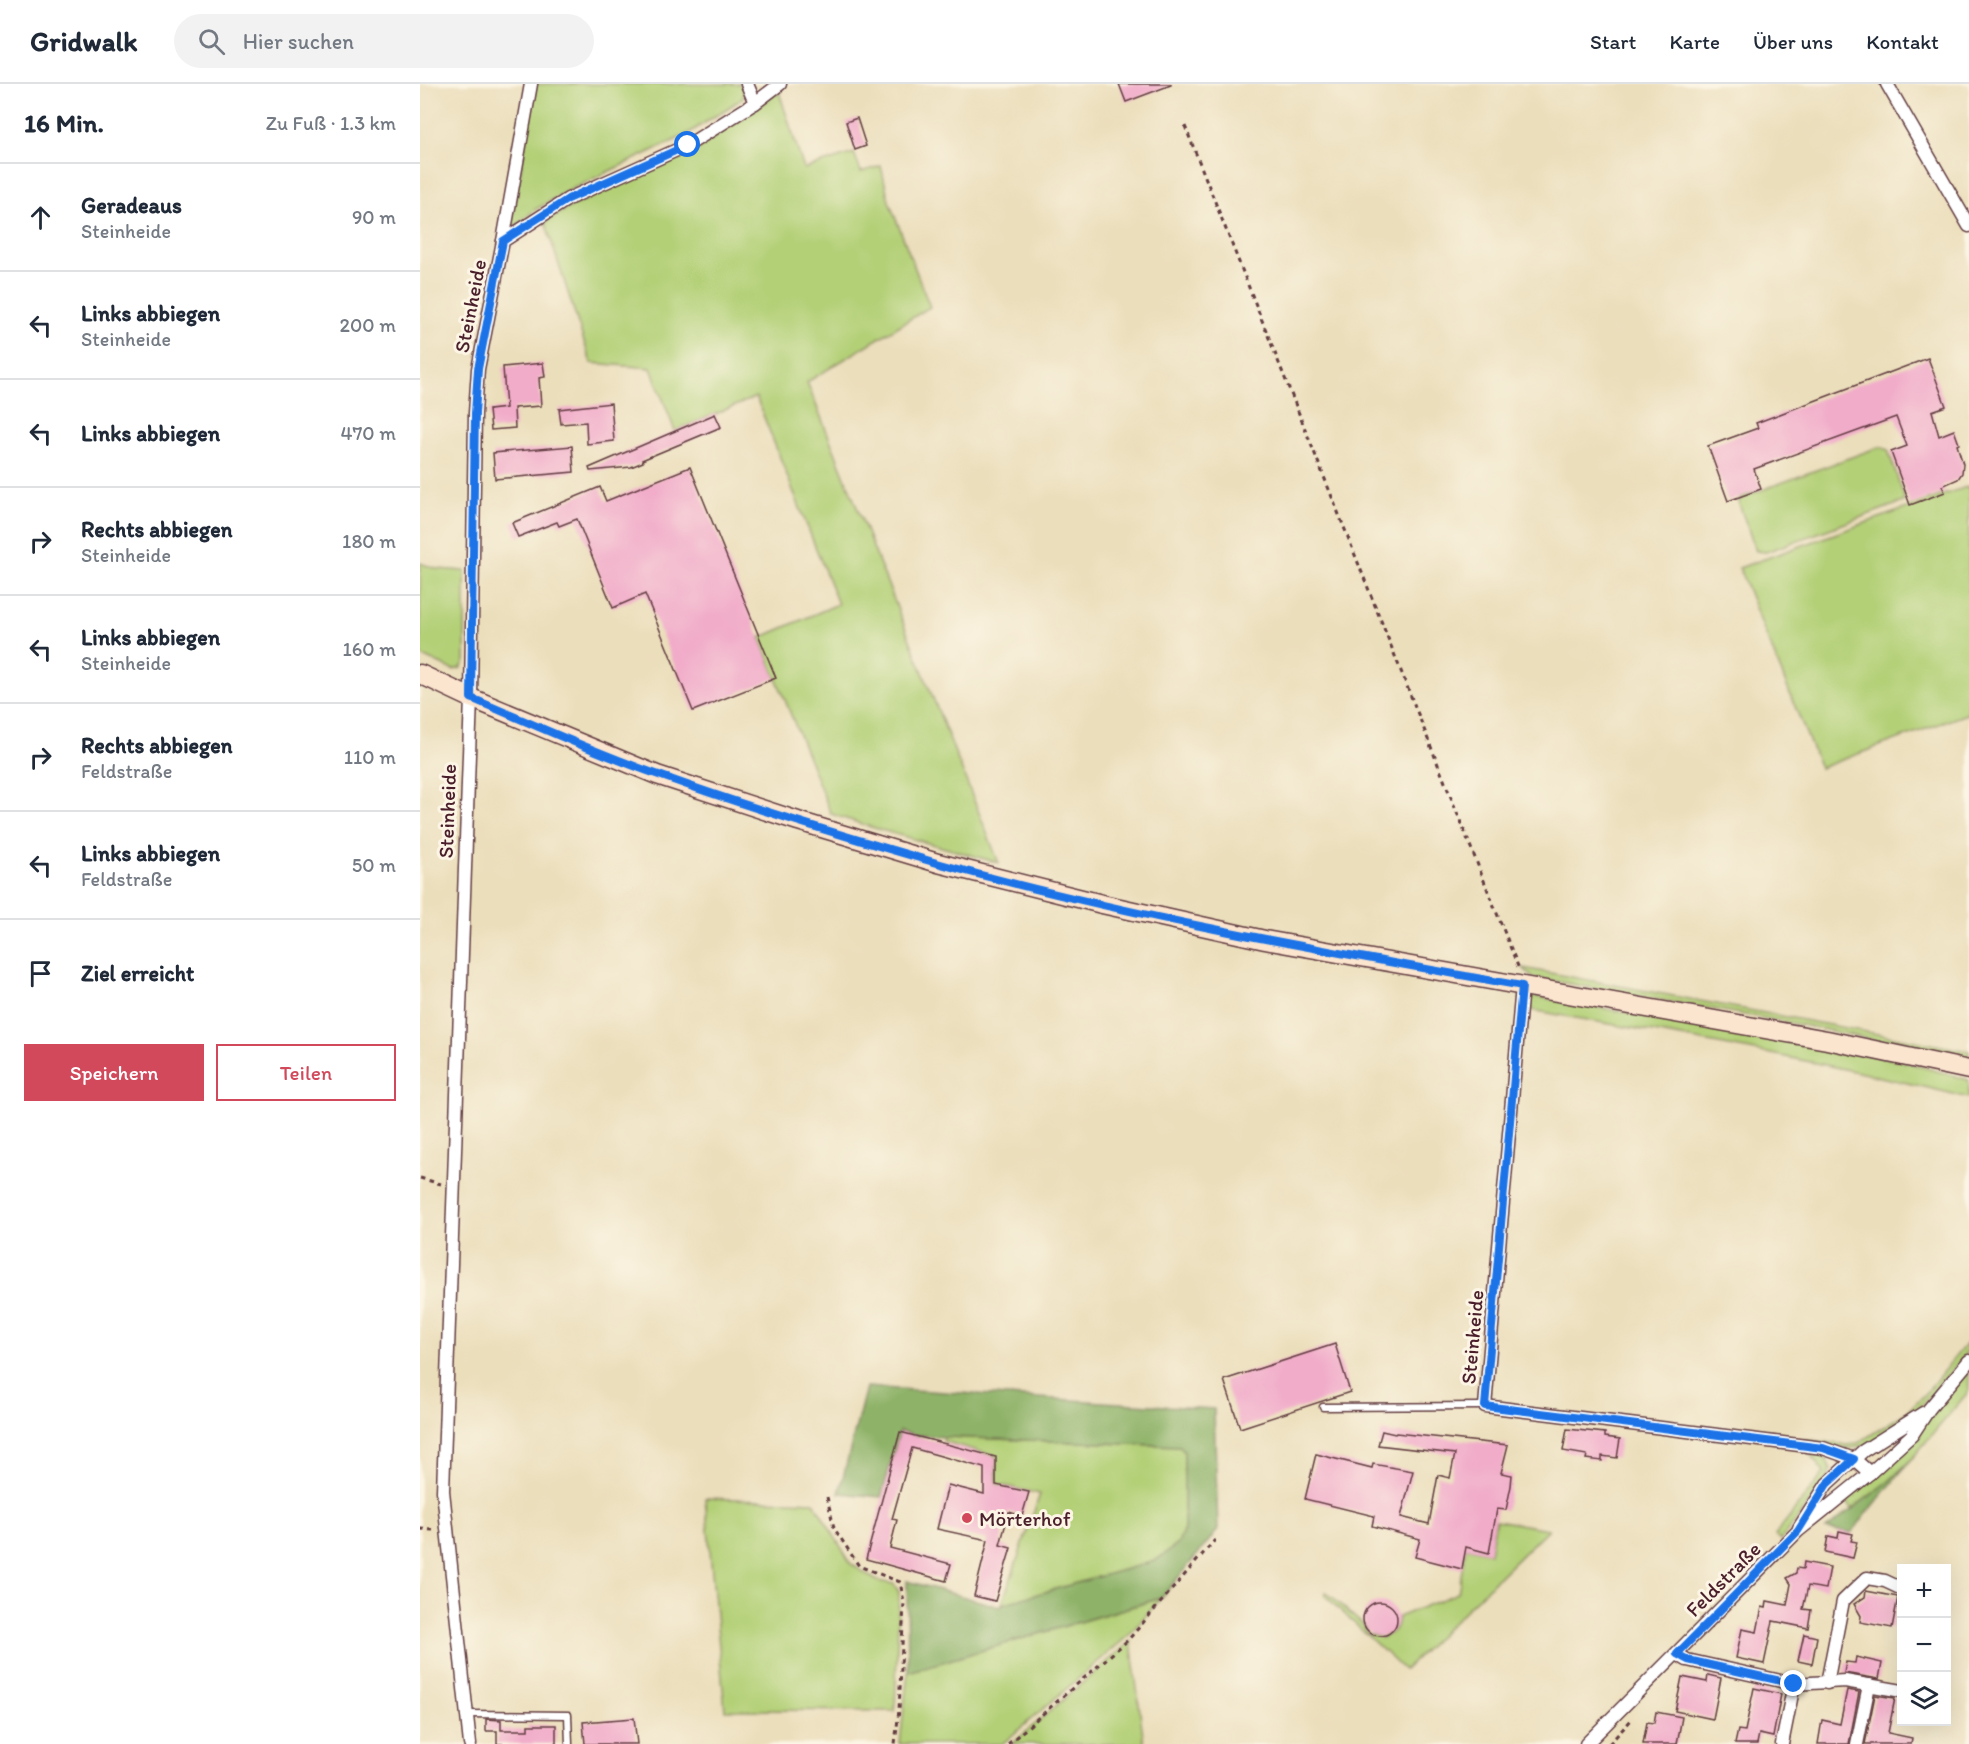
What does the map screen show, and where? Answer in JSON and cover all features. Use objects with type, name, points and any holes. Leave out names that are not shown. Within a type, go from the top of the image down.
[{"type":"street","name":"Steinheide","points":[[470,1744],[443,1491],[471,698],[475,413],[478,369],[531,84]]},
{"type":"street","points":[[747,84],[755,103]]},
{"type":"street","name":"Steinheide","points":[[503,241],[568,199],[688,145],[755,103],[780,84]]},
{"type":"street","points":[[1887,84],[1969,226]]},
{"type":"street","points":[[420,674],[471,698],[657,775],[938,863],[1102,904],[1265,940],[1816,1038],[1969,1070]]},
{"type":"street","name":"Steinheide","points":[[1522,986],[1485,1406],[1823,1448],[1854,1459],[1870,1473]]},
{"type":"street","name":"Feldstraße","points":[[1586,1744],[1798,1531],[1870,1473],[1912,1435],[1929,1409],[1969,1361]]},
{"type":"street","name":"Feldstraße","points":[[1798,1531],[1827,1484],[1854,1459],[1929,1409]]},
{"type":"street","points":[[1827,1683],[1843,1601],[1867,1578],[1885,1581],[1897,1587]]},
{"type":"street","points":[[1677,1654],[1688,1660],[1794,1684],[1845,1681],[1897,1691]]},
{"type":"street","points":[[1782,1744],[1794,1684]]},
{"type":"street","points":[[1857,1744],[1869,1685]]},
{"type":"lane","points":[[1323,1407],[1485,1406]]},
{"type":"lane","points":[[466,1714],[568,1715],[569,1744]]},
{"type":"path","points":[[1185,126],[1520,971],[1522,986]]},
{"type":"path","points":[[420,1178],[454,1187]]},
{"type":"path","points":[[827,1497],[834,1528],[859,1566],[900,1582],[904,1602],[899,1710],[895,1744]]},
{"type":"path","points":[[1008,1744],[1128,1640],[1215,1540]]},
{"type":"green space","points":[[536,84],[743,84],[743,98],[686,135],[565,192],[536,209],[510,230]]},
{"type":"green space","points":[[779,92],[804,169],[854,153],[861,172],[881,166],[889,201],[930,307],[807,382],[999,863],[831,814],[760,638],[838,604],[756,397],[675,431],[651,368],[591,363],[545,222],[572,206],[695,151]]},
{"type":"green space","points":[[1879,447],[1888,450],[1904,497],[1903,502],[1766,552],[1756,551],[1739,504],[1740,498]]},
{"type":"green space","points":[[1969,486],[1969,713],[1820,768],[1739,568]]},
{"type":"green space","points":[[420,563],[437,569],[465,571],[465,661],[461,668],[453,670],[420,655]]},
{"type":"green space","points":[[1523,968],[1969,1051],[1969,1059],[1802,1025],[1532,977]]},
{"type":"green space","points":[[1532,996],[1898,1060],[1969,1080],[1969,1098],[1804,1061],[1526,1009]]},
{"type":"green space","points":[[1969,1340],[1969,1349],[1932,1394],[1902,1424],[1885,1435],[1869,1444],[1852,1448],[1835,1448],[1806,1442],[1806,1439],[1847,1445],[1858,1443],[1907,1412]]},
{"type":"green space","points":[[1969,1369],[1969,1391],[1910,1461],[1888,1482],[1851,1509],[1846,1502],[1904,1449]]},
{"type":"green space","points":[[866,1387],[1214,1409],[1218,1530],[1161,1598],[908,1672],[907,1581],[1001,1607],[1002,1604],[1155,1561],[1178,1544],[1184,1529],[1184,1452],[1180,1446],[945,1437],[915,1435],[900,1431],[881,1497],[839,1493]]},
{"type":"green space","points":[[945,1437],[1180,1446],[1184,1452],[1184,1529],[1178,1544],[1155,1561],[1002,1604],[1040,1494],[997,1484],[996,1456],[943,1441]]},
{"type":"green space","points":[[1809,1452],[1823,1457],[1831,1469],[1828,1477],[1781,1540],[1775,1535],[1824,1473]]},
{"type":"green space","points":[[1910,1461],[1851,1533],[1826,1529],[1888,1482]]},
{"type":"green space","points":[[705,1498],[814,1502],[851,1564],[877,1581],[894,1584],[899,1592],[895,1711],[725,1710]]},
{"type":"green space","points":[[1496,1520],[1548,1529],[1404,1670],[1324,1595],[1326,1592],[1363,1625],[1368,1634],[1381,1638],[1394,1630],[1398,1617],[1458,1593],[1466,1547],[1490,1553]]},
{"type":"green space","points":[[1161,1598],[1129,1635],[1002,1744],[900,1744],[908,1672]]},
{"type":"green space","points":[[1131,1641],[1144,1744],[1012,1744]]},
{"type":"building","points":[[1119,84],[1171,84],[1171,85],[1126,102]]},
{"type":"building","points":[[857,118],[866,146],[855,150],[846,122]]},
{"type":"building","points":[[1928,358],[1946,406],[1932,411],[1939,436],[1954,430],[1963,464],[1962,473],[1958,479],[1942,486],[1945,492],[1910,505],[1891,452],[1907,446],[1896,417],[1754,469],[1761,489],[1728,501],[1708,446],[1758,428],[1756,423]]},
{"type":"building","points":[[543,363],[545,377],[539,378],[541,406],[514,408],[515,428],[491,430],[489,410],[506,408],[503,367]]},
{"type":"building","points":[[611,403],[614,441],[587,444],[586,422],[561,424],[559,409]]},
{"type":"building","points":[[715,414],[721,427],[642,460],[643,462],[631,467],[590,471],[589,468]]},
{"type":"building","points":[[572,446],[574,472],[495,479],[493,453]]},
{"type":"building","points":[[690,467],[776,678],[693,711],[645,594],[613,608],[577,519],[559,526],[557,522],[518,537],[512,523],[600,487],[606,501]]},
{"type":"building","points":[[1335,1344],[1350,1392],[1240,1428],[1224,1380]]},
{"type":"building","points":[[1567,1429],[1605,1433],[1605,1437],[1620,1439],[1617,1458],[1602,1456],[1602,1461],[1586,1459],[1587,1455],[1563,1451]]},
{"type":"building","points":[[1382,1431],[1508,1445],[1501,1473],[1512,1475],[1511,1486],[1506,1510],[1497,1509],[1489,1553],[1466,1547],[1462,1569],[1415,1557],[1420,1539],[1372,1526],[1374,1516],[1305,1499],[1316,1454],[1372,1468],[1373,1464],[1413,1471],[1401,1517],[1429,1524],[1438,1475],[1450,1478],[1455,1454],[1378,1445]]},
{"type":"building","points":[[900,1432],[996,1457],[996,1485],[1029,1492],[1022,1516],[1009,1512],[1000,1545],[1011,1548],[995,1601],[974,1596],[988,1540],[937,1529],[948,1485],[984,1494],[984,1468],[912,1448],[892,1519],[897,1520],[890,1548],[951,1564],[946,1581],[866,1559]]},
{"type":"building","points":[[1839,1531],[1853,1534],[1851,1541],[1857,1542],[1853,1558],[1825,1552],[1828,1536],[1838,1538]]},
{"type":"building","points":[[1804,1562],[1830,1567],[1826,1589],[1808,1586],[1803,1609],[1811,1610],[1808,1628],[1773,1621],[1764,1664],[1736,1658],[1742,1629],[1757,1632],[1762,1607],[1766,1608],[1767,1601],[1787,1605],[1791,1584],[1787,1578],[1796,1573],[1797,1568],[1803,1569]]},
{"type":"building","points":[[1866,1591],[1897,1597],[1892,1628],[1860,1622],[1861,1616],[1854,1604],[1865,1597]]},
{"type":"building","points":[[1380,1602],[1392,1607],[1397,1619],[1392,1631],[1380,1636],[1368,1631],[1363,1619],[1368,1607]]},
{"type":"building","points":[[1804,1634],[1817,1637],[1812,1664],[1798,1661]]},
{"type":"building","points":[[1856,1657],[1882,1663],[1879,1679],[1844,1673],[1846,1662],[1855,1663]]},
{"type":"building","points":[[1708,1675],[1721,1678],[1713,1719],[1675,1711],[1682,1677],[1707,1682]]},
{"type":"building","points":[[1754,1688],[1781,1694],[1773,1737],[1759,1734],[1757,1744],[1735,1744],[1738,1730],[1745,1731]]},
{"type":"building","points":[[1847,1690],[1859,1692],[1849,1744],[1818,1744],[1822,1720],[1840,1724]]},
{"type":"building","points":[[1875,1695],[1895,1698],[1888,1733],[1912,1738],[1911,1744],[1865,1744]]},
{"type":"building","points":[[1656,1712],[1682,1717],[1677,1744],[1643,1744],[1647,1722],[1654,1723]]},
{"type":"building","points":[[634,1718],[637,1744],[585,1744],[583,1722]]},
{"type":"building","points":[[486,1719],[501,1720],[501,1730],[528,1730],[528,1725],[556,1725],[556,1744],[497,1744],[497,1731],[486,1731]]},
{"type":"place","name":"Mörterhof","points":[[967,1518]]},
{"type":"route","points":[[688,145],[568,199],[503,241],[478,369],[475,413],[471,698],[657,775],[938,863],[1102,904],[1265,940],[1522,986],[1523,999],[1485,1406],[1823,1448],[1854,1459],[1827,1484],[1798,1531],[1677,1654],[1688,1660],[1794,1684]]}]
